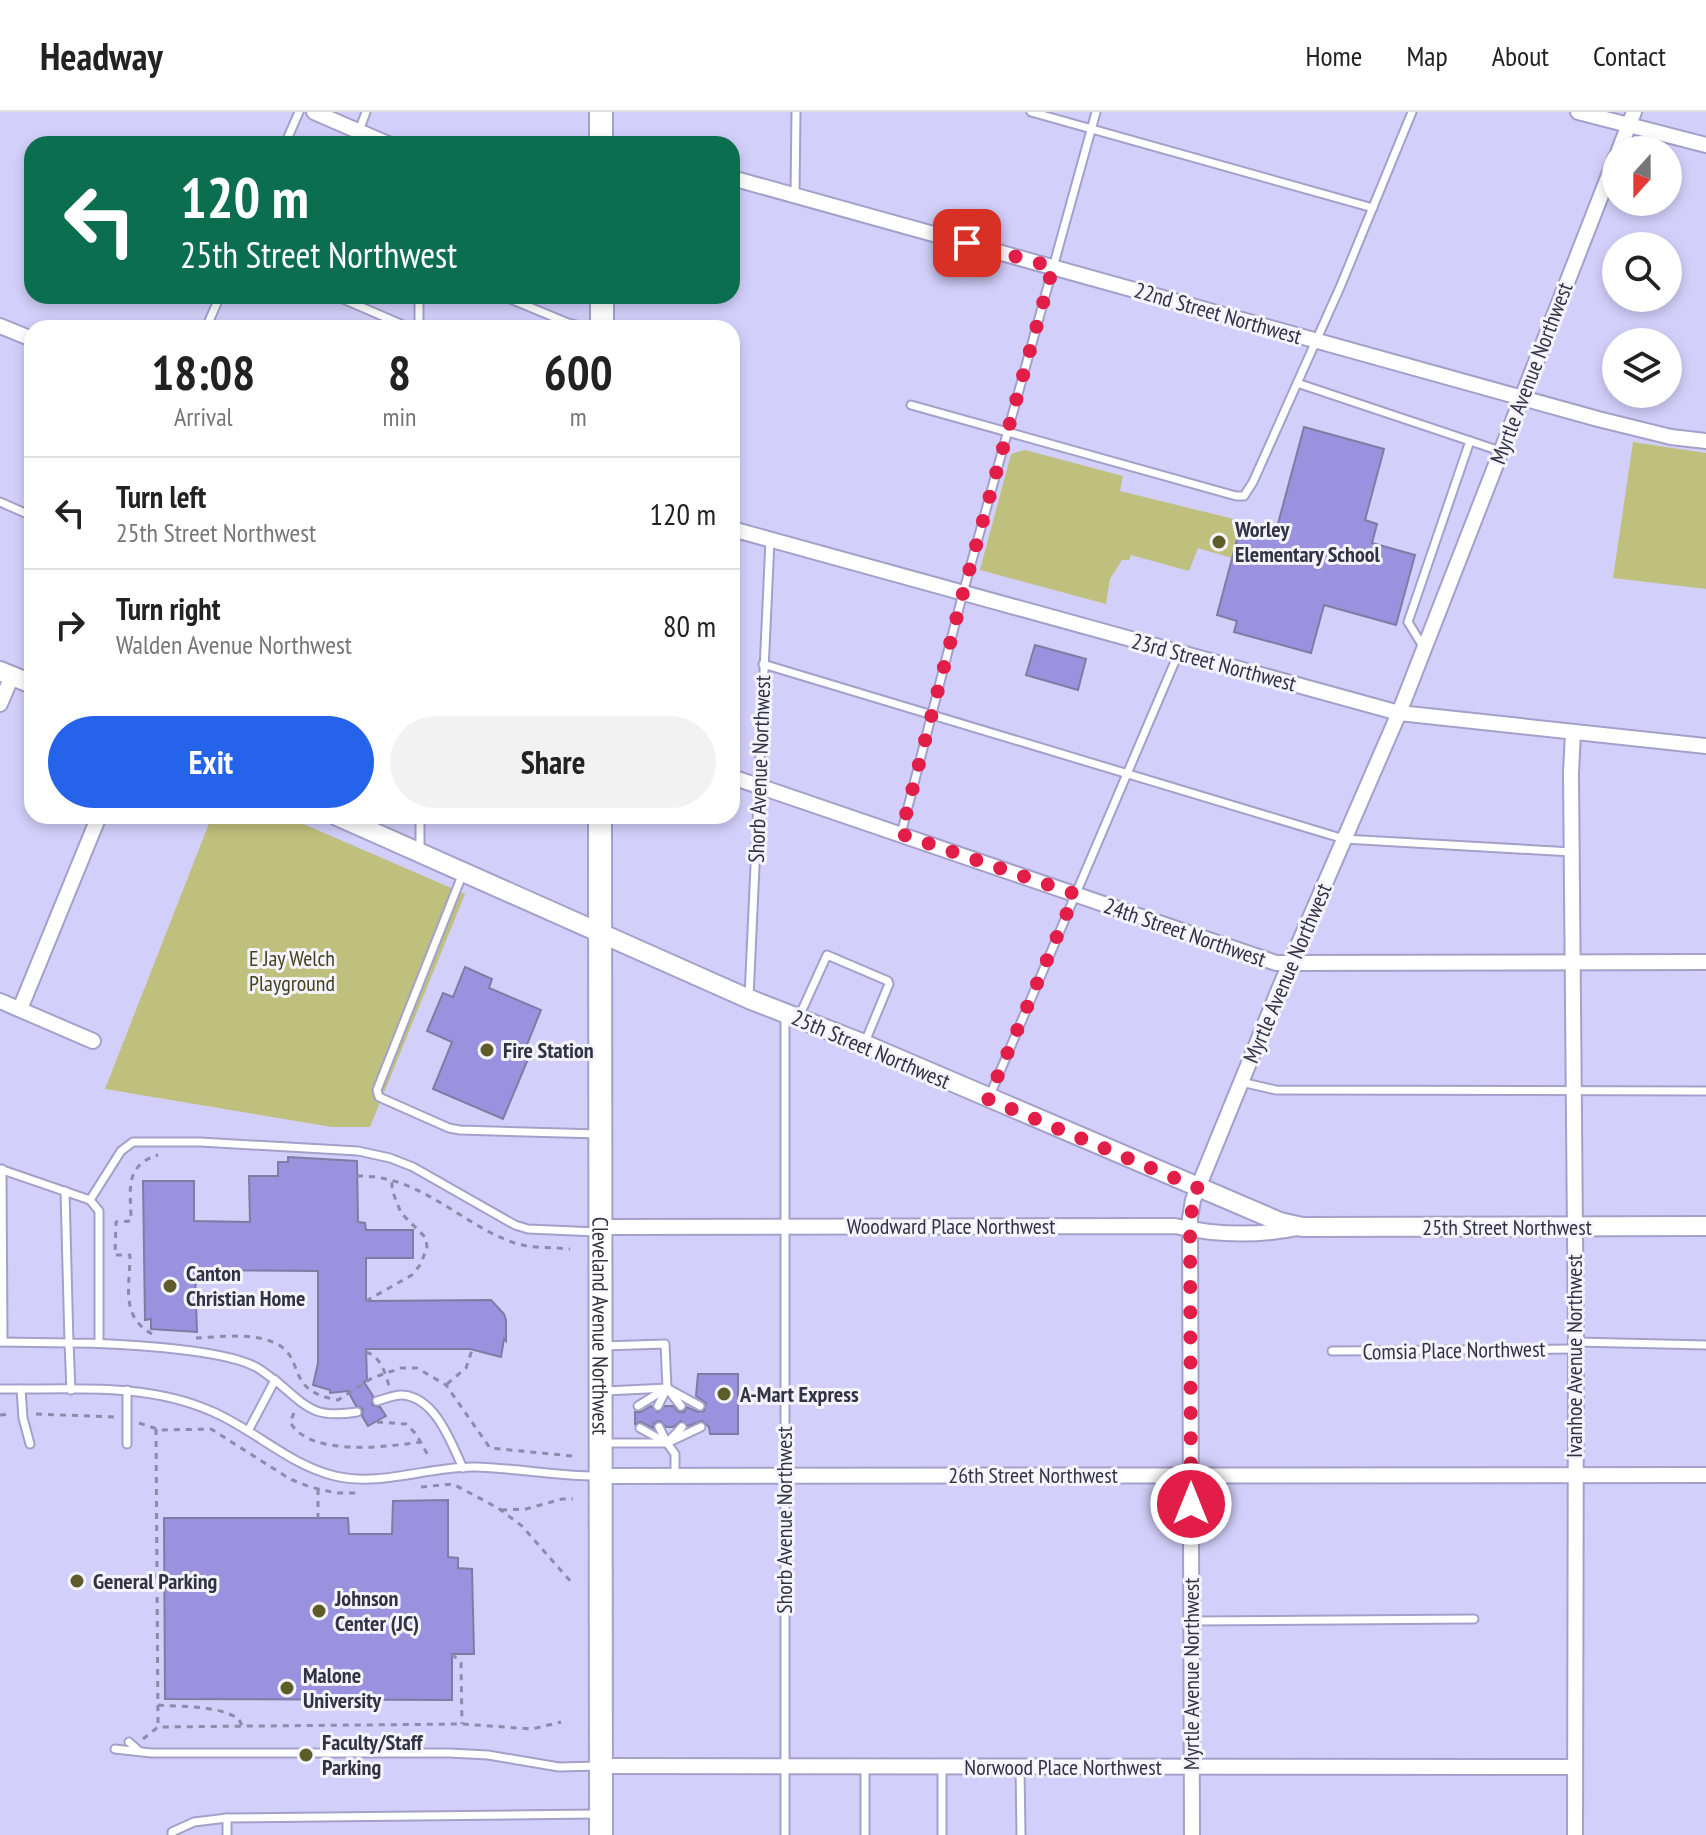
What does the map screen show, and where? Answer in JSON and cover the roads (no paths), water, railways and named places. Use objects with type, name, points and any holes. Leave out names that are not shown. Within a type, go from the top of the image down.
[{"type":"main road","points":[[601,112],[601,136]]},
{"type":"main road","name":"Cleveland Avenue Northwest","points":[[600,824],[600,1825]]},
{"type":"street","points":[[314,112],[370,136]]},
{"type":"street","points":[[1578,112],[1631,119],[1706,145]]},
{"type":"street","name":"22nd Street Northwest","points":[[740,180],[1520,397],[1671,437],[1706,441]]},
{"type":"street","name":"Myrtle Avenue Northwest","points":[[1192,1835],[1191,1209],[1290,964],[1399,713],[1602,192]]},
{"type":"street","points":[[0,326],[24,336]]},
{"type":"street","name":"23rd Street Northwest","points":[[740,531],[1399,713],[1706,746]]},
{"type":"street","points":[[0,704],[6,673]]},
{"type":"street","name":"Ivanhoe Avenue Northwest","points":[[1573,732],[1575,1835]]},
{"type":"street","name":"24th Street Northwest","points":[[740,780],[1262,960],[1290,964],[1706,962]]},
{"type":"street","points":[[20,1009],[96,824]]},
{"type":"street","name":"25th Street Northwest","points":[[355,824],[749,999],[864,1044],[1280,1222],[1302,1227],[1706,1226]]},
{"type":"street","points":[[0,1001],[93,1041]]},
{"type":"street","name":"Woodward Place Northwest","points":[[599,1230],[1175,1226],[1205,1233],[1277,1232],[1302,1227]]},
{"type":"street","name":"26th Street Northwest","points":[[599,1476],[1706,1475]]},
{"type":"street","name":"Norwood Place Northwest","points":[[600,1766],[1575,1767]]},
{"type":"lane","points":[[288,136],[299,112]]},
{"type":"lane","points":[[359,131],[366,112]]},
{"type":"lane","points":[[795,195],[796,112]]},
{"type":"lane","points":[[1031,112],[1373,208]]},
{"type":"lane","points":[[901,834],[963,593],[1096,112]]},
{"type":"lane","points":[[911,405],[1244,496],[1316,340],[1412,112]]},
{"type":"lane","points":[[354,304],[392,320]]},
{"type":"lane","points":[[522,304],[561,320]]},
{"type":"lane","points":[[1297,383],[1500,451]]},
{"type":"lane","points":[[1424,648],[1408,622],[1470,441]]},
{"type":"lane","points":[[0,502],[24,512]]},
{"type":"lane","name":"Shorb Avenue Northwest","points":[[749,999],[770,540]]},
{"type":"lane","points":[[988,1099],[1179,652]]},
{"type":"lane","points":[[763,664],[1344,839],[1572,852]]},
{"type":"lane","points":[[420,824],[420,852]]},
{"type":"lane","points":[[464,871],[377,1090],[379,1097],[460,1130],[599,1134]]},
{"type":"lane","points":[[791,1016],[827,955],[888,981],[864,1044]]},
{"type":"lane","name":"Shorb Avenue Northwest","points":[[785,1835],[785,1227],[791,1016]]},
{"type":"lane","points":[[1241,1082],[1276,1090],[1706,1091]]},
{"type":"lane","points":[[90,1200],[121,1151],[133,1142],[200,1142],[358,1151],[413,1167],[515,1225],[528,1229],[599,1230]]},
{"type":"lane","points":[[99,1343],[99,1211],[90,1200],[1,1169],[1,1342],[99,1343],[227,1358],[254,1366],[301,1403],[321,1414],[357,1412]]},
{"type":"lane","points":[[65,1191],[71,1390]]},
{"type":"lane","points":[[599,1346],[665,1344],[667,1388],[658,1406]]},
{"type":"lane","name":"Comsia Place Northwest","points":[[1332,1351],[1706,1345]]},
{"type":"lane","points":[[248,1431],[275,1380]]},
{"type":"lane","points":[[638,1406],[667,1388]]},
{"type":"lane","points":[[667,1388],[681,1406]]},
{"type":"lane","points":[[599,1391],[667,1388],[700,1406]]},
{"type":"lane","points":[[0,1389],[127,1390],[184,1401],[213,1411],[294,1460],[338,1477],[366,1479],[463,1468],[599,1476]]},
{"type":"lane","points":[[21,1389],[23,1418],[30,1444]]},
{"type":"lane","points":[[127,1390],[127,1444]]},
{"type":"lane","points":[[377,1401],[401,1395],[416,1399],[429,1409],[441,1424],[463,1468]]},
{"type":"lane","points":[[659,1427],[675,1454],[675,1476]]},
{"type":"lane","points":[[667,1443],[682,1427]]},
{"type":"lane","points":[[599,1443],[667,1443],[701,1427]]},
{"type":"lane","points":[[640,1428],[667,1443]]},
{"type":"lane","points":[[1191,1621],[1474,1619]]},
{"type":"lane","points":[[115,1749],[134,1746],[151,1753],[449,1753],[488,1755],[559,1767],[600,1766]]},
{"type":"lane","points":[[865,1766],[865,1835]]},
{"type":"lane","points":[[942,1766],[942,1835]]},
{"type":"lane","points":[[1020,1767],[1021,1835]]},
{"type":"lane","points":[[227,1818],[227,1835]]},
{"type":"lane","points":[[172,1835],[172,1832],[194,1822],[227,1818],[600,1825]]},
{"type":"place","name":"Worley Elementary School","points":[[1219,542]]},
{"type":"place","name":"Fire Station","points":[[487,1050]]},
{"type":"place","name":"Canton Christian Home","points":[[170,1286]]},
{"type":"place","name":"A-Mart Express","points":[[724,1394]]},
{"type":"place","name":"General Parking","points":[[77,1581]]},
{"type":"place","name":"Johnson Center (JC)","points":[[319,1611]]},
{"type":"place","name":"Malone University","points":[[287,1688]]},
{"type":"place","name":"Faculty/Staff Parking","points":[[306,1755]]},
{"type":"park label","name":"E Jay Welch Playground","points":[[292,970]]}]
